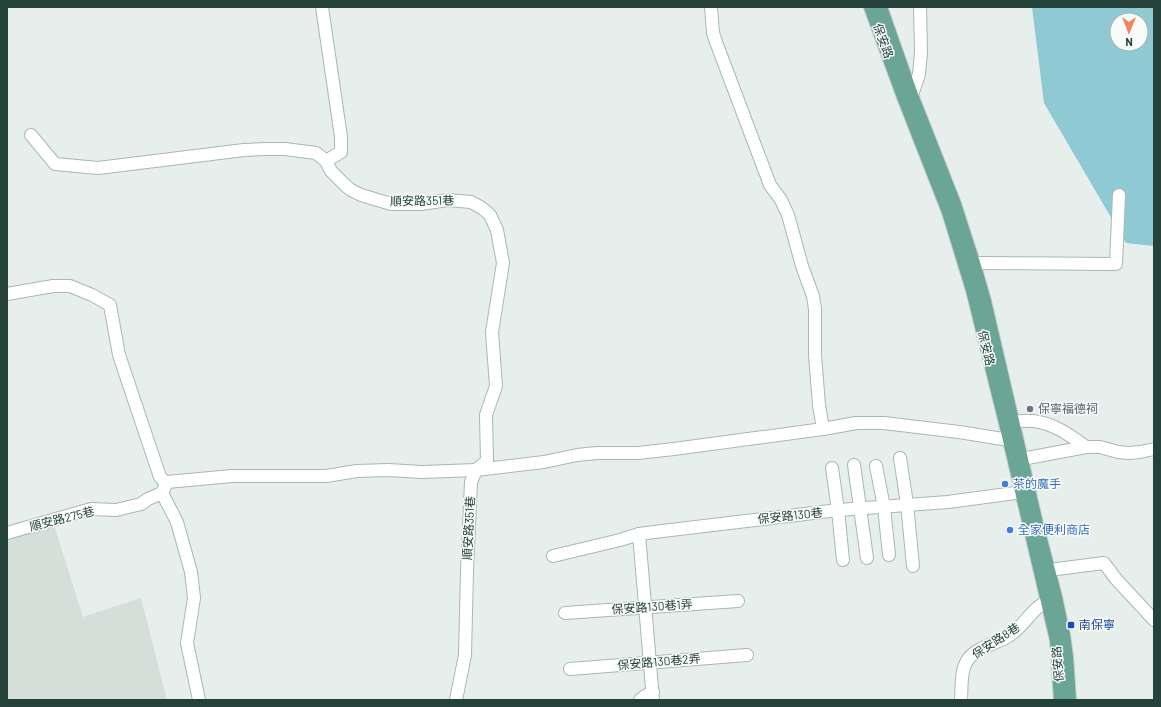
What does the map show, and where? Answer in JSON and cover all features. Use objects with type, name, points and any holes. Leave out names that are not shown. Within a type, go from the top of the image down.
[{"type":"main road","name":"保安路","points":[[870,7],[948,212],[972,290],[1009,422]]},
{"type":"main road","name":"保安路","points":[[881,7],[912,95],[954,204],[985,301],[1009,422],[1025,492],[1051,599],[1064,635],[1070,700]]},
{"type":"main road","name":"保安路","points":[[1013,439],[1022,459],[1025,492],[1049,570],[1060,700]]},
{"type":"street","points":[[322,7],[341,136],[341,152],[326,161]]},
{"type":"street","points":[[711,7],[712,28],[716,42],[770,185],[781,200],[788,215],[802,266],[813,296],[815,309],[815,355],[819,405],[823,428]]},
{"type":"street","points":[[912,95],[919,74],[921,52],[920,7]]},
{"type":"street","name":"順安路351巷","points":[[31,134],[55,164],[98,168],[267,148],[316,153],[326,161],[331,171],[336,176],[351,190],[361,195],[391,204],[422,204],[448,200],[471,202],[482,208],[490,215],[497,230],[503,263],[492,332],[496,386],[486,416],[487,461],[476,470],[471,482],[467,571],[466,655],[456,700]]},
{"type":"street","points":[[974,263],[1116,264],[1119,195]]},
{"type":"street","points":[[7,294],[53,286],[70,286],[92,295],[110,305],[119,355],[125,374],[160,477],[167,482],[232,476],[326,476],[357,471],[388,470],[422,472],[476,470],[544,462],[576,455],[597,453],[638,453],[674,449],[856,423],[884,423],[1013,439]]},
{"type":"street","points":[[1009,422],[1033,421],[1050,424],[1086,447]]},
{"type":"street","points":[[1022,459],[1086,447],[1100,447],[1118,452],[1129,453],[1154,449]]},
{"type":"street","points":[[900,458],[907,504],[913,566]]},
{"type":"street","points":[[854,465],[867,558]]},
{"type":"street","points":[[876,466],[884,507],[889,555]]},
{"type":"street","points":[[832,468],[843,560]]},
{"type":"street","points":[[167,482],[162,493],[177,522],[191,572],[194,598],[187,643],[199,700]]},
{"type":"street","name":"保安路130巷","points":[[553,556],[639,534],[838,510],[948,502],[1025,492]]},
{"type":"street","name":"順安路275巷","points":[[7,533],[91,509],[116,510],[141,504],[162,493]]},
{"type":"street","points":[[639,534],[653,696],[645,696],[640,700]]},
{"type":"street","points":[[1049,570],[1104,563],[1116,579],[1154,620]]},
{"type":"street","name":"保安路8巷","points":[[961,700],[962,675],[964,666],[970,657],[976,652],[1013,633],[1034,610],[1051,599]]},
{"type":"street","name":"保安路130巷1弄","points":[[565,613],[738,601]]},
{"type":"street","name":"保安路130巷2弄","points":[[570,669],[747,655]]},
{"type":"shaded area","points":[[54,525],[83,617],[141,598],[167,700],[7,700],[7,539]]},
{"type":"water","points":[[1032,7],[1154,7],[1154,246],[1126,243],[1044,103]]},
{"type":"place","name":"保寧福德祠","points":[[1030,409]]},
{"type":"place","name":"茶的魔手","points":[[1005,484]]},
{"type":"place","name":"全家便利商店","points":[[1010,530]]},
{"type":"place","name":"南保寧","points":[[1071,625]]}]
